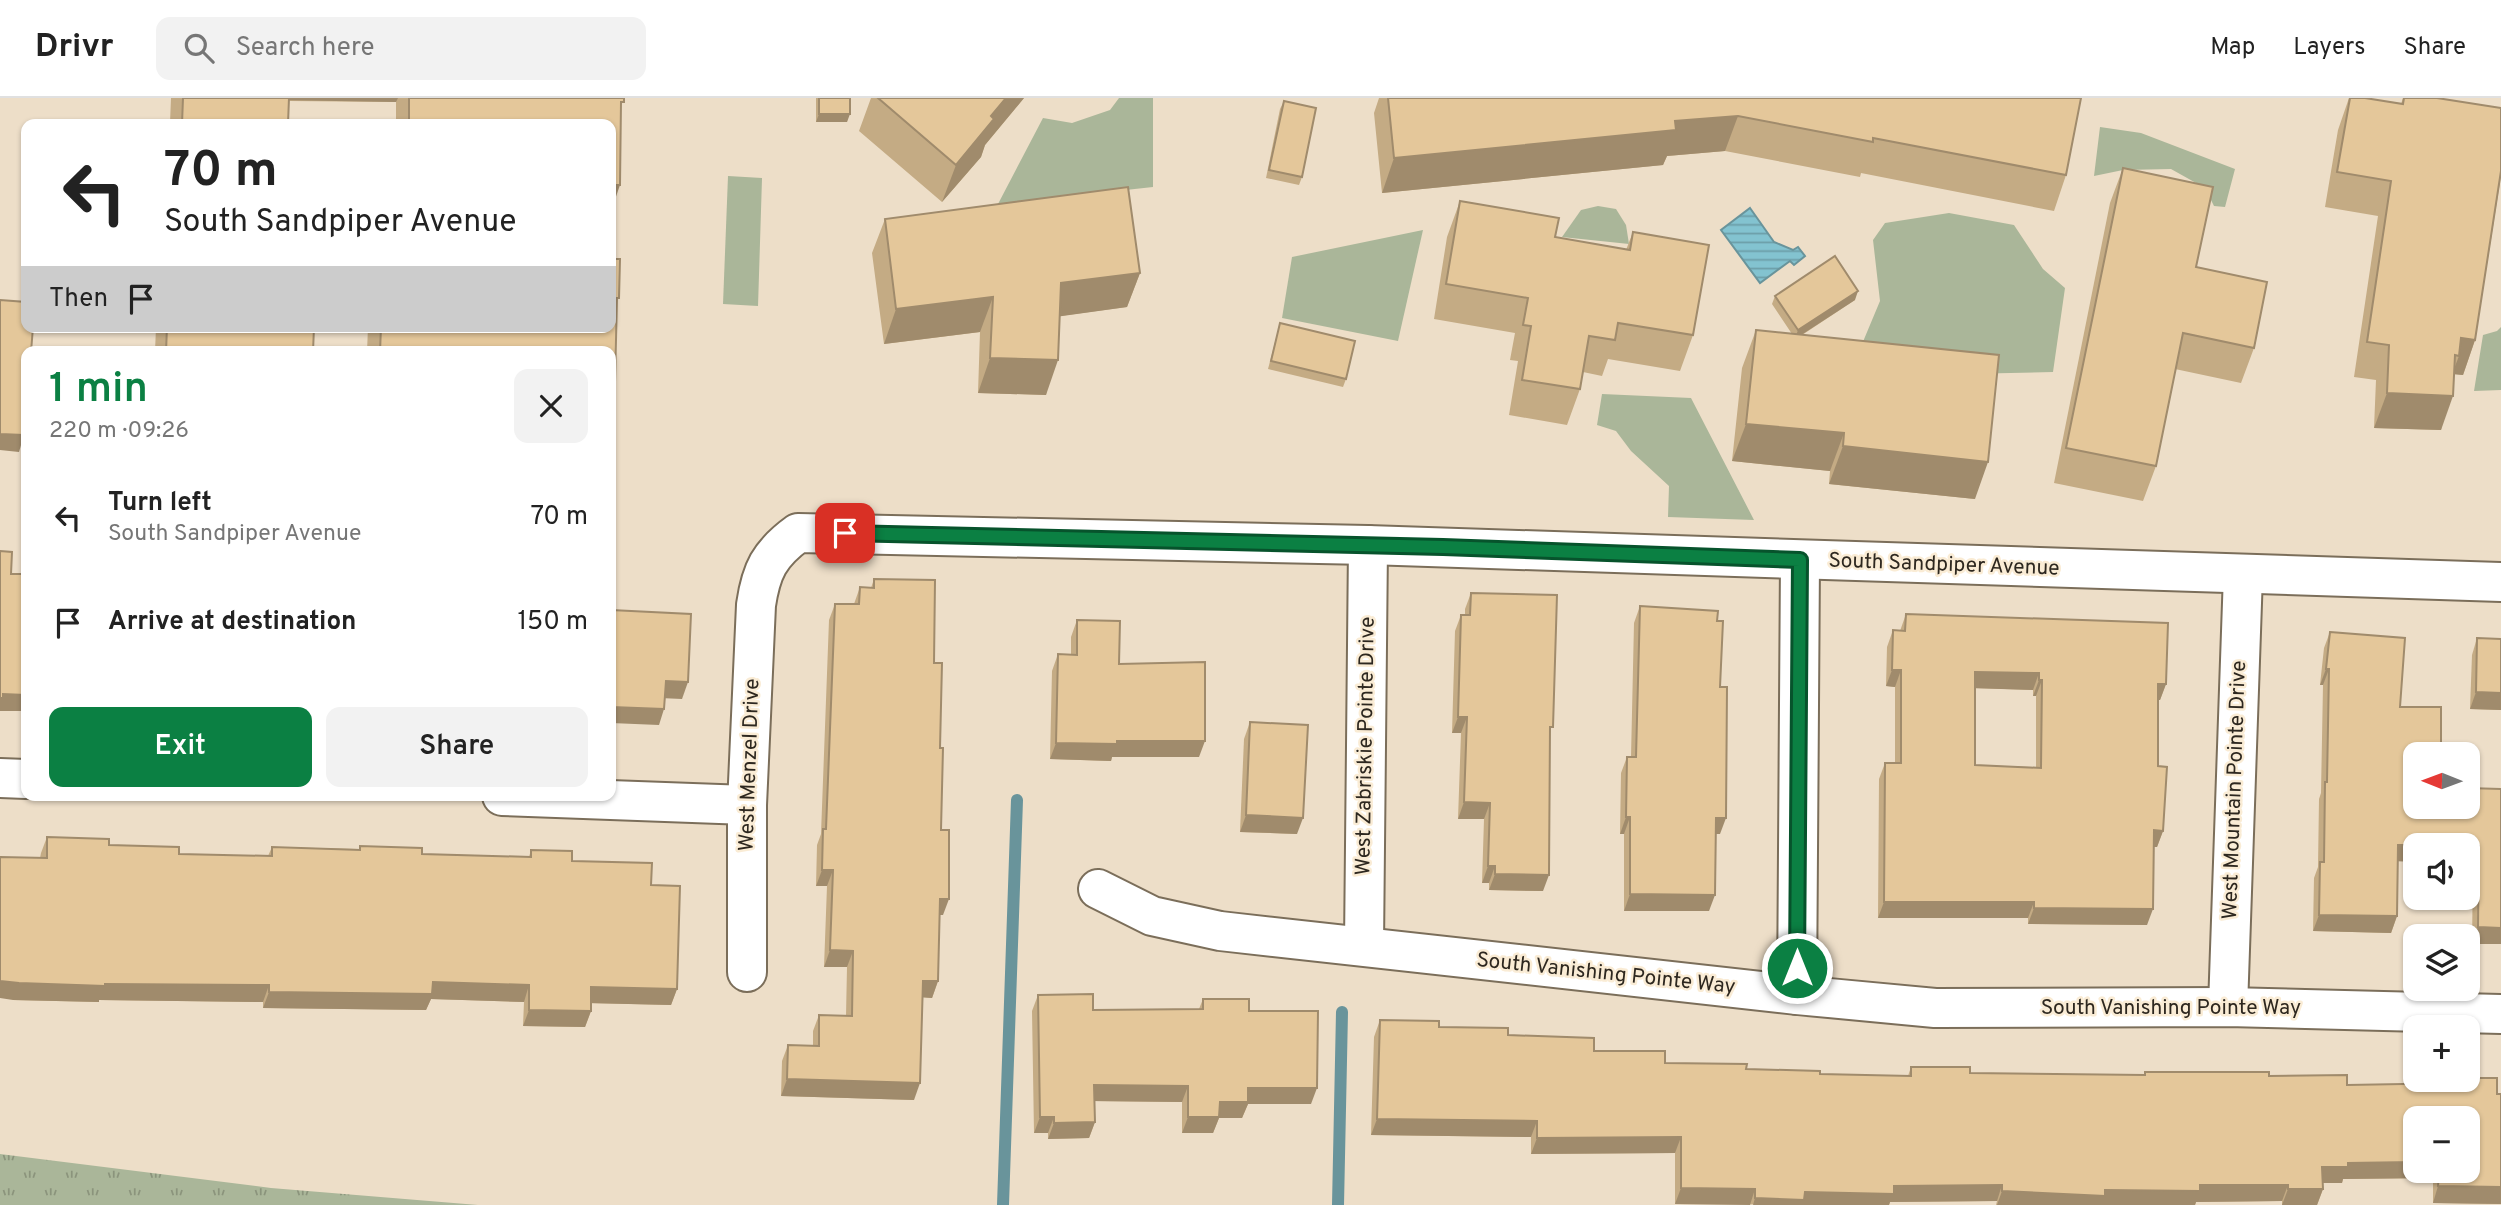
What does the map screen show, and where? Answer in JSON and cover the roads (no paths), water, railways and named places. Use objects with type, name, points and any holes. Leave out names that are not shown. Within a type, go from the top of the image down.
[{"type":"street","name":"South Sandpiper Avenue","points":[[769,561],[780,546],[798,533],[818,533],[1368,545],[2501,582]]},
{"type":"street","name":"West Zabriskie Pointe Drive","points":[[1364,946],[1368,545]]},
{"type":"street","points":[[1797,995],[1800,560]]},
{"type":"street","name":"West Menzel Drive","points":[[747,972],[747,805],[756,606],[762,574],[769,561]]},
{"type":"street","name":"West Mountain Pointe Drive","points":[[2228,1007],[2243,574]]},
{"type":"street","points":[[0,778],[21,779]]},
{"type":"street","points":[[616,800],[747,805]]},
{"type":"street","name":"South Vanishing Pointe Way","points":[[1098,889],[1152,916],[1220,931],[1935,1008],[2228,1007],[2501,1014]]},
{"type":"water","points":[[1750,208],[1774,242],[1793,250],[1798,247],[1805,256],[1794,265],[1790,261],[1760,283],[1721,230]]},
{"type":"waterway","points":[[1003,1205],[1017,800]]},
{"type":"waterway","points":[[1338,1205],[1342,1012]]}]
